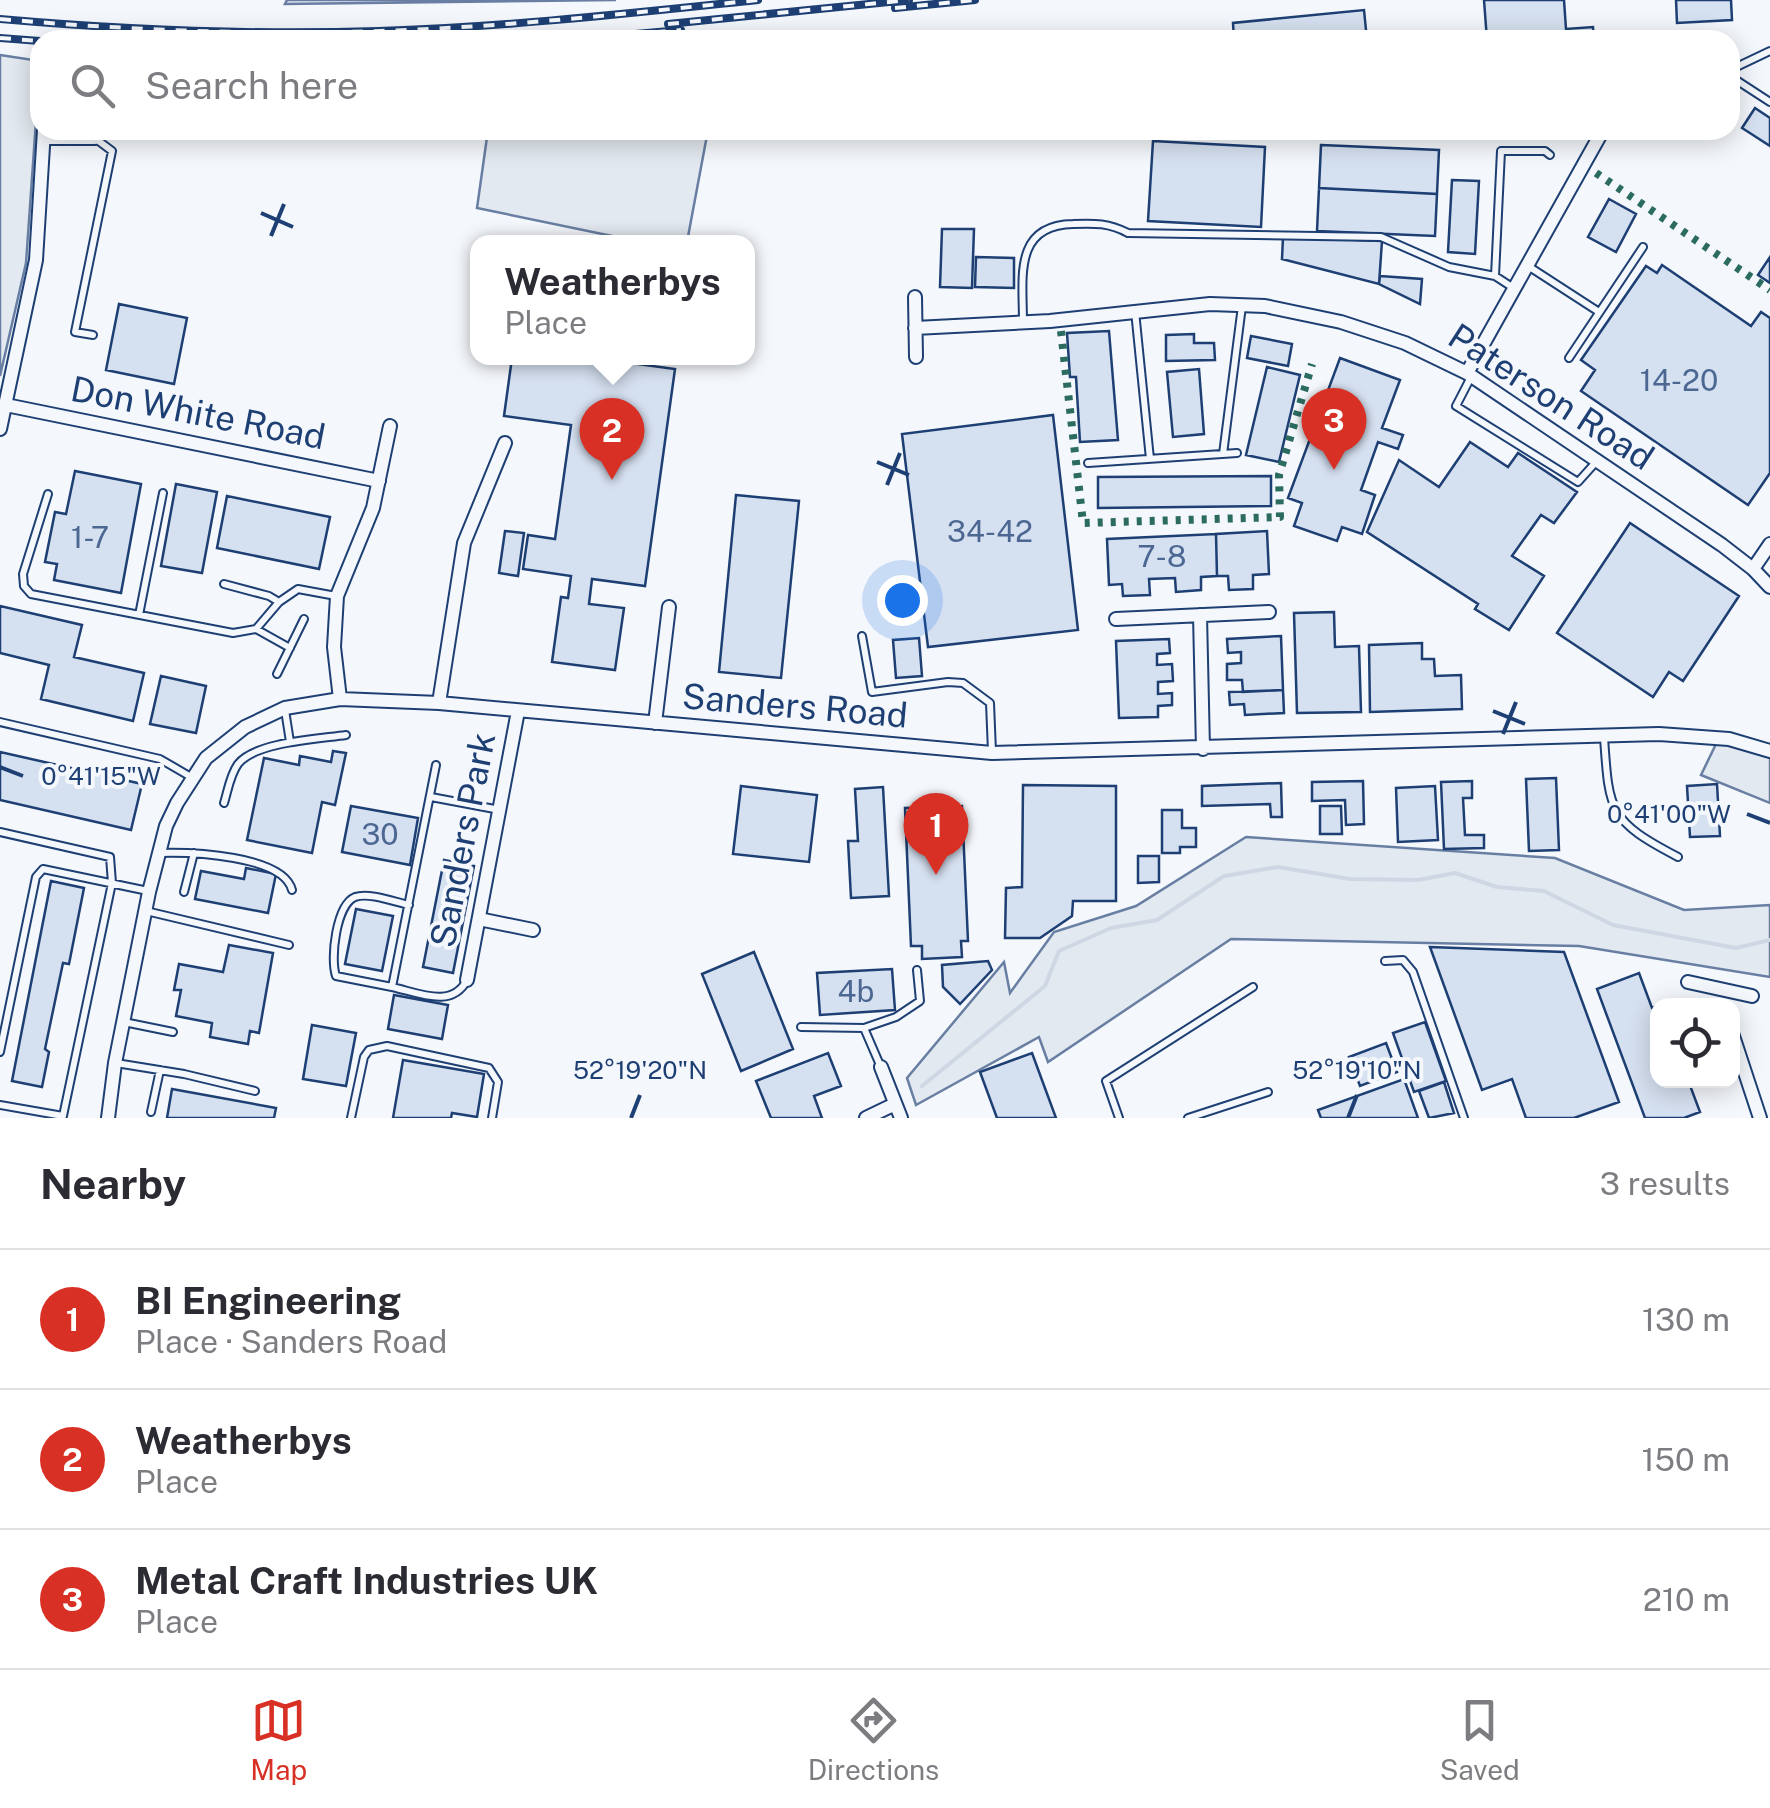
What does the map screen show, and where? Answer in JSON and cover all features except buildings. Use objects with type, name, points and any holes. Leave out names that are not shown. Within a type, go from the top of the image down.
[{"type":"street","points":[[0,429],[36,260],[44,140]]},
{"type":"street","points":[[1469,374],[1512,288],[1597,140]]},
{"type":"street","points":[[915,297],[916,357]]},
{"type":"street","name":"Paterson Road","points":[[916,328],[1023,322],[1180,305],[1242,305],[1302,313],[1369,330],[1405,342],[1469,374],[1753,569],[1770,588]]},
{"type":"street","name":"Don White Road","points":[[6,404],[379,481]]},
{"type":"street","points":[[340,700],[334,646],[337,596],[372,508],[390,426]]},
{"type":"street","points":[[439,703],[464,543],[506,443]]},
{"type":"street","points":[[1753,569],[1770,544]]},
{"type":"street","points":[[655,723],[669,607]]},
{"type":"street","points":[[1116,619],[1269,612]]},
{"type":"street","points":[[1200,616],[1203,749]]},
{"type":"street","name":"Sanders Road","points":[[108,1118],[149,892],[172,814],[206,758],[225,741],[285,708],[340,700],[439,703],[992,754],[1696,734],[1770,751]]},
{"type":"street","name":"Sanders Park","points":[[467,980],[518,711]]},
{"type":"street","points":[[479,920],[534,930]]},
{"type":"street","points":[[1688,982],[1752,996]]},
{"type":"street","points":[[1718,988],[1721,998]]},
{"type":"street","points":[[1740,1057],[1760,1118]]},
{"type":"street","points":[[880,1066],[901,1118]]},
{"type":"street","points":[[866,1118],[895,1104]]},
{"type":"lane","points":[[1740,68],[1770,51]]},
{"type":"lane","points":[[1740,80],[1770,102]]},
{"type":"lane","points":[[93,336],[75,332],[112,151],[98,140]]},
{"type":"lane","points":[[1495,276],[1501,151],[1550,154]]},
{"type":"lane","points":[[1023,322],[1024,260],[1038,234],[1058,224],[1109,223],[1128,233],[1382,238],[1449,267],[1495,276],[1512,288]]},
{"type":"lane","points":[[1569,358],[1643,247]]},
{"type":"lane","points":[[1528,265],[1600,312]]},
{"type":"lane","points":[[1223,454],[1242,305]]},
{"type":"lane","points":[[1134,310],[1150,459]]},
{"type":"lane","points":[[1469,374],[1456,406],[1578,482],[1598,460]]},
{"type":"lane","points":[[1088,464],[1238,453]]},
{"type":"lane","points":[[139,615],[163,493]]},
{"type":"lane","points":[[48,494],[24,574],[24,586],[32,594],[232,633],[256,629],[290,648]]},
{"type":"lane","points":[[224,584],[279,602]]},
{"type":"lane","points":[[256,629],[279,602],[298,588],[337,596]]},
{"type":"lane","points":[[277,674],[304,619]]},
{"type":"lane","points":[[862,636],[872,692],[964,683],[990,703],[992,754]]},
{"type":"lane","points":[[285,708],[290,742]]},
{"type":"lane","points":[[0,722],[160,760],[192,778]]},
{"type":"lane","points":[[224,802],[239,762],[249,755],[290,742],[346,735]]},
{"type":"lane","points":[[1604,736],[1613,809],[1628,825],[1678,857]]},
{"type":"lane","points":[[392,988],[436,765]]},
{"type":"lane","points":[[431,797],[501,810]]},
{"type":"lane","points":[[0,832],[112,860],[112,883],[63,1116],[0,1105]]},
{"type":"lane","points":[[158,853],[194,853],[274,867],[290,879],[292,890]]},
{"type":"lane","points":[[184,892],[194,853]]},
{"type":"lane","points":[[0,1052],[36,877],[43,869],[149,892]]},
{"type":"lane","points":[[409,905],[360,895],[351,898],[342,910],[332,963],[336,976],[450,998],[460,993],[467,980]]},
{"type":"lane","points":[[145,911],[289,944]]},
{"type":"lane","points":[[1384,962],[1403,960],[1413,972],[1464,1118]]},
{"type":"lane","points":[[801,1028],[864,1028],[896,1017],[920,1001],[917,970]]},
{"type":"lane","points":[[1119,1118],[1106,1081],[1253,987]]},
{"type":"lane","points":[[123,1022],[173,1032]]},
{"type":"lane","points":[[864,1028],[880,1066]]},
{"type":"lane","points":[[351,1118],[364,1057],[369,1050],[386,1046],[489,1068],[498,1082],[492,1118]]},
{"type":"lane","points":[[115,1063],[255,1090]]},
{"type":"lane","points":[[151,1112],[160,1070]]},
{"type":"lane","points":[[1188,1118],[1268,1092]]},
{"type":"shaded area","points":[[287,0],[616,0],[285,4]]},
{"type":"shaded area","points":[[0,55],[30,60],[30,140],[35,140],[26,263],[0,376]]},
{"type":"shaded area","points":[[487,140],[706,140],[688,235],[607,235],[477,208]]},
{"type":"shaded area","points":[[1729,739],[1770,751],[1770,803],[1701,775],[1716,744]]},
{"type":"shaded area","points":[[1246,837],[1555,858],[1684,910],[1770,905],[1770,977],[1579,946],[1231,939],[1048,1062],[1039,1037],[916,1105],[907,1078],[1004,962],[1010,993],[1054,932],[1136,906]]},
{"type":"waterway","points":[[922,1086],[1045,986],[1059,951],[1111,928],[1157,920],[1224,876],[1278,867],[1350,879],[1418,880],[1455,873],[1497,887],[1544,891],[1613,925],[1736,948],[1770,940]]},
{"type":"railway","points":[[403,30],[522,23],[758,0]]},
{"type":"railway","points":[[668,24],[909,0]]},
{"type":"railway","points":[[895,8],[975,0]]},
{"type":"railway","points":[[0,19],[171,30]]},
{"type":"railway","points":[[0,38],[30,40]]},
{"type":"hedge","points":[[1596,173],[1770,290]]},
{"type":"hedge","points":[[1061,331],[1083,523],[1280,517],[1279,475],[1312,364]]},
{"type":"place","name":"Metal Craft Industries UK","points":[[1334,470]]},
{"type":"place","name":"Weatherbys","points":[[612,480]]},
{"type":"place","name":"BI Engineering","points":[[936,875]]}]
